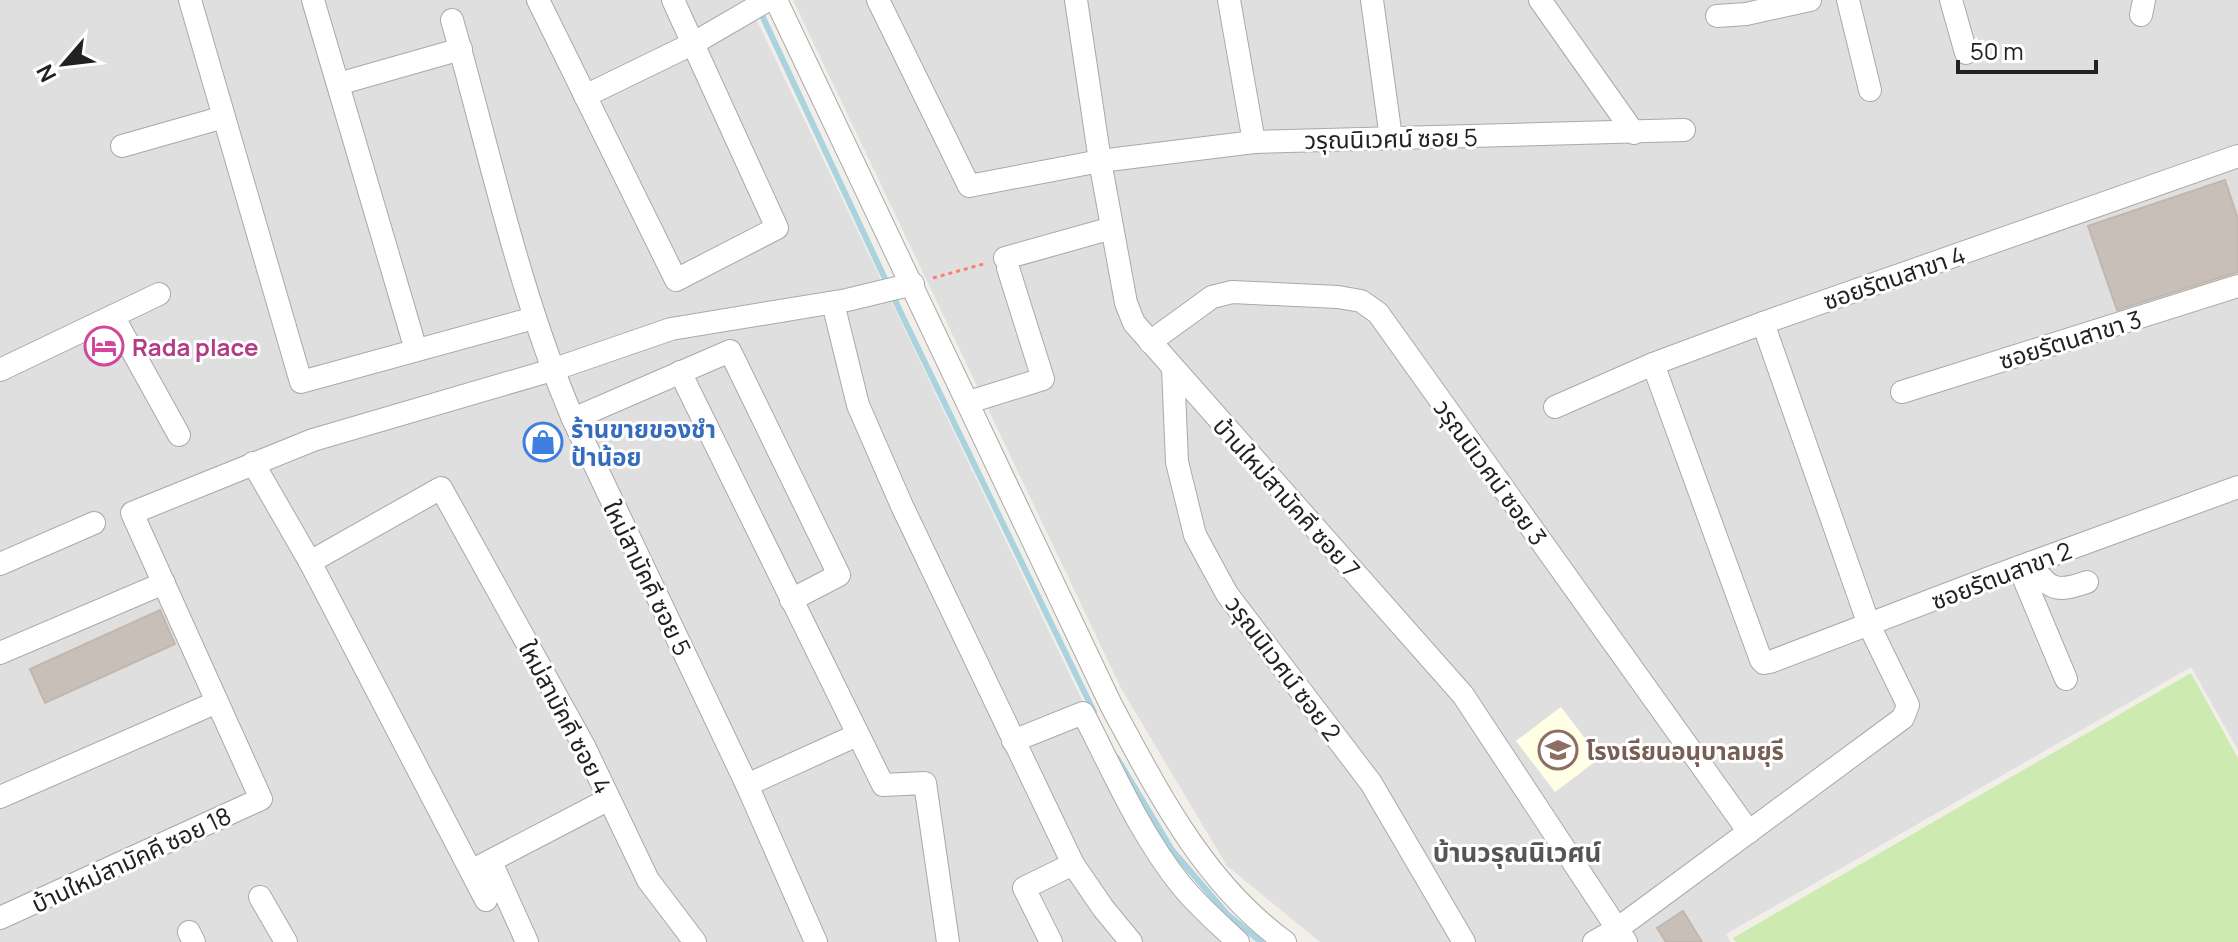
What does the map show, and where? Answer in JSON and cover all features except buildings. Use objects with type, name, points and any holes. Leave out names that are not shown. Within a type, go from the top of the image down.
[{"type":"street","points":[[190,0],[301,382],[534,318]]},
{"type":"street","points":[[313,0],[416,350]]},
{"type":"street","points":[[538,0],[676,280],[777,228],[673,0]]},
{"type":"street","points":[[585,96],[694,43],[768,0]]},
{"type":"street","points":[[776,0],[901,286],[969,402],[1111,705],[1186,837],[1244,908],[1285,942]]},
{"type":"street","name":"วรุณนิเวศน์ ซอย 5","points":[[878,0],[969,186],[1100,161],[1254,142],[1684,130]]},
{"type":"street","name":"บ้านใหม่สามัคคี ซอย 7","points":[[1076,0],[1112,228],[1126,303],[1134,323],[1463,695],[1622,935]]},
{"type":"street","points":[[1229,0],[1254,142]]},
{"type":"street","points":[[1372,0],[1391,138]]},
{"type":"street","points":[[1540,0],[1634,133]]},
{"type":"street","points":[[1848,0],[1870,90]]},
{"type":"street","points":[[1951,0],[1966,53]]},
{"type":"street","points":[[1717,16],[1746,14],[1802,1]]},
{"type":"street","name":"ใหม่สามัคคี ซอย 5","points":[[452,20],[534,318],[552,370],[747,785],[816,942]]},
{"type":"street","points":[[338,84],[461,49]]},
{"type":"street","points":[[122,146],[224,117]]},
{"type":"street","name":"ซอยรัตนสาขา 4","points":[[1555,407],[1653,364],[1763,323],[2238,156]]},
{"type":"street","points":[[969,402],[1043,379],[1006,263],[1112,228]]},
{"type":"street","points":[[0,797],[217,702],[132,513],[313,440],[552,370],[671,329],[833,303],[901,286]]},
{"type":"street","name":"ซอยรัตนสาขา 3","points":[[1902,392],[2238,286]]},
{"type":"street","name":"วรุณนิเวศน์ ซอย 3","points":[[1150,342],[1212,297],[1232,292],[1338,297],[1361,301],[1378,313],[1749,832]]},
{"type":"street","points":[[0,370],[159,294]]},
{"type":"street","points":[[833,303],[858,405],[902,506],[1073,864],[1131,942]]},
{"type":"street","points":[[113,316],[179,435]]},
{"type":"street","points":[[1594,942],[1622,935],[1749,832],[1903,718],[1908,705],[1869,625],[1763,323]]},
{"type":"street","points":[[573,419],[730,351],[839,575],[791,600]]},
{"type":"street","name":"ซอยรัตนสาขา 2","points":[[1653,364],[1764,663],[2238,487]]},
{"type":"street","name":"วรุณนิเวศน์ ซอย 2","points":[[1173,368],[1177,462],[1195,535],[1227,594],[1371,783],[1464,942]]},
{"type":"street","points":[[680,372],[883,785],[925,783],[948,942]]},
{"type":"street","points":[[253,463],[310,562],[486,900]]},
{"type":"street","name":"ใหม่สามัคคี ซอย 4","points":[[310,562],[441,488],[584,746],[648,880],[695,942]]},
{"type":"street","points":[[0,564],[94,523]]},
{"type":"street","points":[[2024,565],[2052,587],[2065,590],[2087,582]]},
{"type":"street","points":[[2024,565],[2066,679]]},
{"type":"street","points":[[0,653],[164,583]]},
{"type":"street","name":"บ้านใหม่สามัคคี ซอย 18","points":[[0,918],[261,799],[217,702]]},
{"type":"street","points":[[1013,741],[1083,713],[1145,830],[1169,868],[1200,905],[1238,942]]},
{"type":"street","points":[[747,785],[857,735]]},
{"type":"street","points":[[471,871],[609,799]]},
{"type":"street","points":[[1051,942],[1024,888],[1073,864]]},
{"type":"street","points":[[495,871],[527,942]]},
{"type":"street","points":[[260,897],[286,942]]},
{"type":"path","points":[[901,286],[1006,263]]},
{"type":"shaded area","points":[[0,0],[747,0],[1091,719],[1161,846],[1228,926],[1251,942],[0,942]]},
{"type":"shaded area","points":[[793,0],[2238,0],[2238,750],[2191,667],[1726,934],[1730,942],[1320,942],[1227,866],[1121,688]]},
{"type":"shaded area","name":"โรงเรียนอนุบาลมยุรี","points":[[1561,707],[1600,758],[1555,792],[1516,741]]},
{"type":"green space","points":[[2191,673],[2238,758],[2238,942],[1736,942],[1733,938]]},
{"type":"waterway","points":[[760,11],[901,313],[1094,712]]},
{"type":"waterway","points":[[1117,758],[1172,850],[1227,914],[1261,942]]},
{"type":"place","name":"Rada place","points":[[104,346]]},
{"type":"place","name":"ร้านขายของชำ ป้าน้อย","points":[[543,442]]},
{"type":"place","name":"โรงเรียนอนุบาลมยุรี","points":[[1558,750]]},
{"type":"district","name":"บ้านวรุณนิเวศน์","points":[[1517,852]]}]
